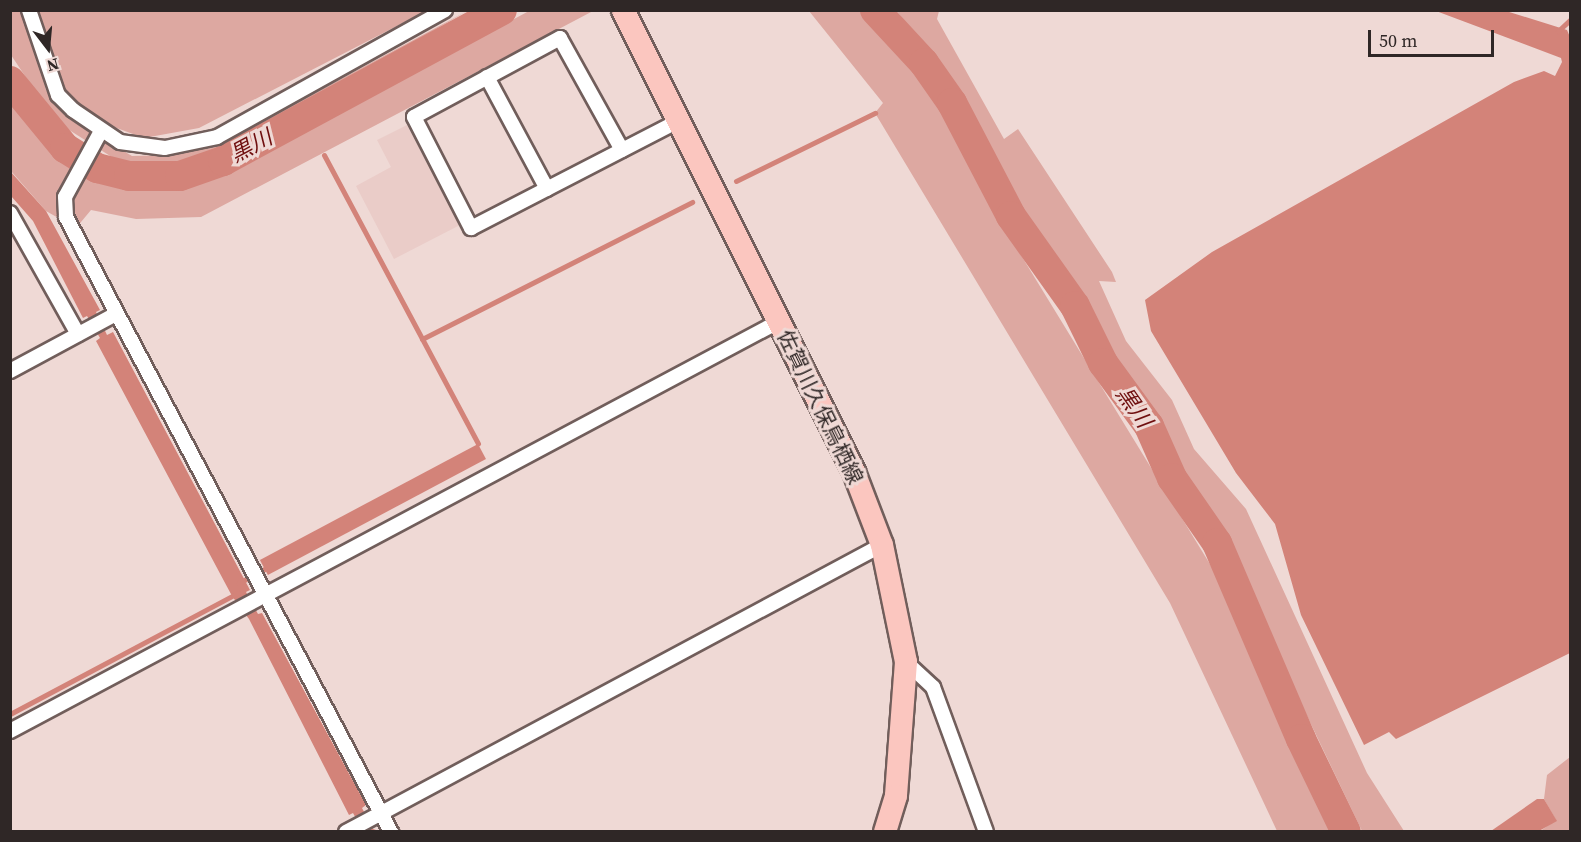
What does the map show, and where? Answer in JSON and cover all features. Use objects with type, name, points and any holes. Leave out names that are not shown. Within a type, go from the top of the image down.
[{"type":"main road","name":"佐賀川久保鳥栖線","points":[[623,10],[854,472],[882,545],[906,662],[896,796],[885,831]]},
{"type":"street","points":[[28,10],[58,95],[98,135],[140,148],[165,148],[217,137],[446,10]]},
{"type":"street","points":[[622,150],[560,38],[414,117],[471,228],[547,189],[678,121]]},
{"type":"street","points":[[487,78],[547,189]]},
{"type":"street","points":[[97,324],[66,217],[65,197],[98,135]]},
{"type":"street","points":[[10,213],[97,324],[255,574],[260,595],[376,815],[392,831]]},
{"type":"street","points":[[10,731],[260,595],[778,321]]},
{"type":"street","points":[[10,371],[97,324]]},
{"type":"street","points":[[352,828],[882,545]]},
{"type":"street","points":[[906,662],[933,687],[986,831]]},
{"type":"shaded area","points":[[10,11],[426,11],[199,128],[144,138],[103,123],[64,90],[49,47],[36,50],[46,90],[71,120],[132,156],[172,155],[226,141],[467,11],[221,154],[170,170],[126,166],[55,121],[11,55]]},
{"type":"shaded area","points":[[529,11],[593,11],[201,217],[136,219],[91,210],[76,228],[46,211],[11,171],[10,94],[34,130],[73,166],[121,186],[176,188],[219,177]]},
{"type":"shaded area","points":[[809,11],[863,11],[923,77],[986,198],[1216,574],[1332,831],[1277,831],[1170,603],[875,113],[883,103]]},
{"type":"shaded area","points":[[897,11],[939,11],[937,19],[1004,139],[1018,129],[1112,272],[1116,282],[1099,281],[1126,341],[1172,400],[1194,449],[1246,509],[1367,773],[1404,831],[1362,831],[1245,586],[1223,527],[1176,466],[1163,425],[1113,355],[1092,308],[1014,209],[962,101]]},
{"type":"shaded area","points":[[1436,11],[1506,11],[1567,30],[1570,37],[1570,653],[1396,739],[1389,732],[1364,745],[1301,615],[1275,524],[1236,473],[1151,331],[1145,300],[1212,252],[1514,82],[1544,71],[1555,76],[1562,62],[1561,58]]},
{"type":"shaded area","points":[[407,125],[460,225],[394,259],[356,186],[391,167],[377,140]]},
{"type":"shaded area","points":[[10,171],[46,211],[100,310],[96,312],[107,335],[113,332],[250,590],[246,592],[258,614],[262,613],[366,805],[362,808],[373,829],[379,831],[363,831],[353,813],[349,815],[249,619],[232,596],[96,341],[100,338],[87,316],[83,318],[33,221],[11,196]]},
{"type":"shaded area","points":[[478,444],[486,459],[268,575],[260,560]]},
{"type":"shaded area","points":[[1570,757],[1570,831],[1539,832],[1556,820],[1544,799],[1547,775]]},
{"type":"shaded area","points":[[1537,799],[1544,799],[1557,821],[1539,831],[1491,831]]},
{"type":"waterway","name":"黒川","points":[[10,81],[65,148],[97,168],[129,176],[180,176],[223,161],[502,10]]},
{"type":"waterway","name":"黒川","points":[[875,10],[924,63],[952,103],[1011,216],[1075,306],[1103,363],[1149,426],[1172,478],[1217,543],[1301,739],[1346,832]]},
{"type":"waterway","points":[[1558,31],[1570,20]]},
{"type":"waterway","points":[[736,181],[875,113]]},
{"type":"waterway","points":[[324,155],[478,444]]},
{"type":"waterway","points":[[422,339],[692,202]]},
{"type":"waterway","points":[[239,583],[264,569]]},
{"type":"waterway","points":[[10,714],[238,593]]}]
